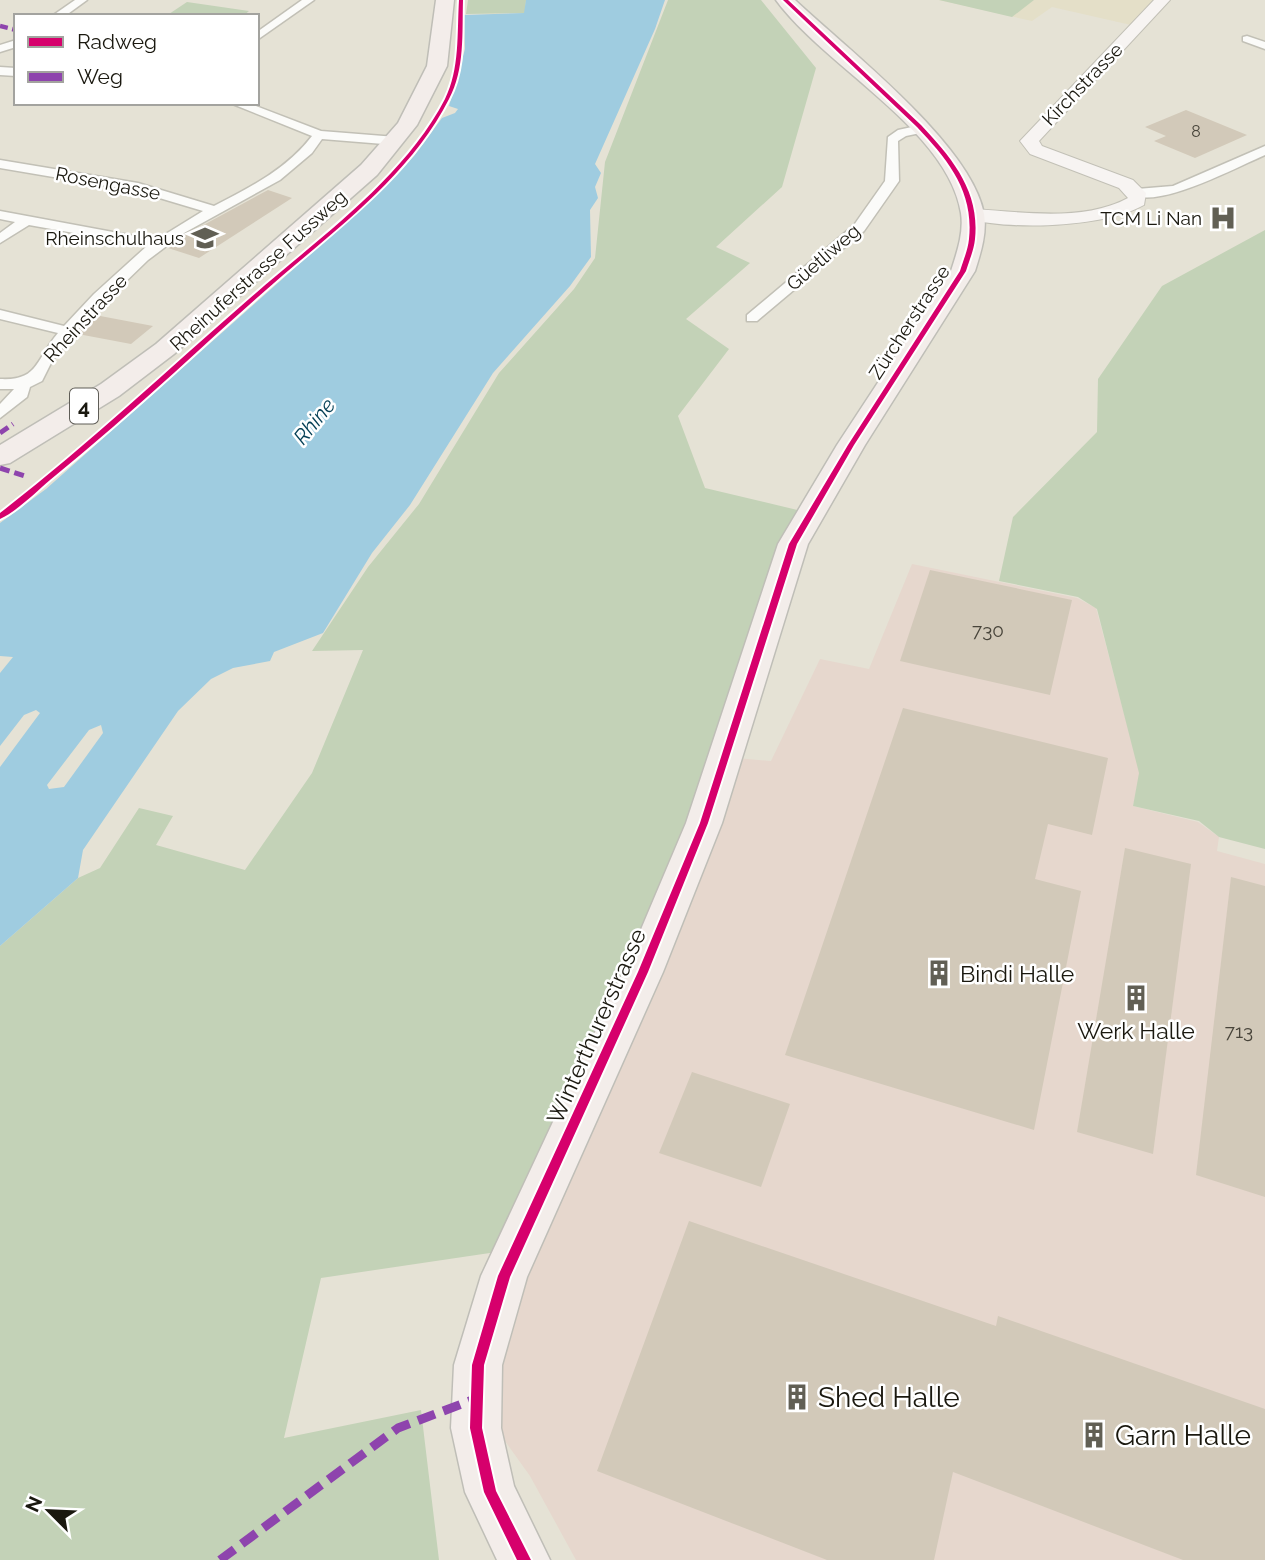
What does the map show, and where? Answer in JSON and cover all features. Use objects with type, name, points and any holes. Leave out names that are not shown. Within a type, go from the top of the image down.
[{"type":"main road","name":"4","points":[[0,457],[99,397],[165,349],[359,179],[396,141],[421,101],[437,66],[445,0]]},
{"type":"main road","name":"Zürcherstrasse","points":[[785,0],[950,159],[963,182],[974,215],[972,242],[963,271],[812,509]]},
{"type":"main road","name":"Winterthurerstrasse","points":[[524,1560],[490,1492],[476,1428],[478,1365],[489,1323],[504,1276],[643,972],[704,823],[779,581],[793,544],[812,509]]},
{"type":"street","points":[[60,14],[82,0]]},
{"type":"street","points":[[259,36],[309,0]]},
{"type":"street","name":"Kirchstrasse","points":[[1137,193],[1126,184],[1036,150],[1029,141],[1161,0]]},
{"type":"street","points":[[1248,39],[1265,46]]},
{"type":"street","points":[[241,105],[319,135],[396,141]]},
{"type":"street","name":"Güetliweg","points":[[752,318],[859,228],[892,181],[892,140],[902,133],[921,129]]},
{"type":"street","name":"Rheinstrasse","points":[[0,414],[21,394],[23,385],[36,378],[40,367],[69,331],[157,244],[290,166],[319,135]]},
{"type":"street","points":[[974,215],[1083,216],[1132,205],[1137,201],[1137,193],[1176,190],[1265,150]]},
{"type":"street","name":"Rosengasse","points":[[0,164],[138,187],[213,210]]},
{"type":"street","points":[[0,215],[157,244]]},
{"type":"street","points":[[0,239],[27,220]]},
{"type":"street","points":[[0,314],[69,331]]},
{"type":"street","points":[[0,384],[23,385]]},
{"type":"shaded area","points":[[939,0],[1154,0],[1131,25],[1052,7],[1032,21]]},
{"type":"shaded area","points":[[912,564],[1077,598],[1096,608],[1140,773],[1133,806],[1198,822],[1219,837],[1217,851],[1265,864],[1265,1560],[576,1560],[530,1476],[475,1399],[725,757],[771,761],[820,659],[869,669]]},
{"type":"green space","points":[[468,0],[526,0],[525,13],[466,14]]},
{"type":"green space","points":[[668,0],[761,0],[816,68],[782,187],[716,247],[750,263],[686,319],[729,349],[678,416],[705,488],[810,513],[704,823],[517,1249],[321,1278],[284,1438],[421,1410],[439,1560],[0,1560],[0,946],[78,878],[100,868],[139,808],[173,816],[156,845],[245,870],[312,773],[363,650],[312,651],[368,567],[419,504],[499,373],[574,289],[595,258],[605,162]]},
{"type":"green space","points":[[939,0],[1034,0],[1012,17]]},
{"type":"green space","points":[[187,2],[249,11],[245,14],[169,14]]},
{"type":"green space","points":[[1265,230],[1265,849],[1219,837],[1199,821],[1133,806],[1139,773],[1097,609],[1078,597],[999,581],[1013,517],[1097,432],[1098,379],[1162,286]]},
{"type":"water","name":"Rhine","points":[[526,0],[665,0],[655,29],[595,164],[601,173],[595,187],[598,198],[590,210],[591,257],[570,286],[493,373],[410,505],[372,553],[323,633],[274,652],[270,661],[233,668],[211,679],[178,711],[83,850],[78,878],[0,946],[0,767],[40,713],[36,710],[24,715],[0,746],[0,673],[13,657],[0,656],[0,523],[46,489],[369,202],[414,156],[442,118],[455,113],[458,109],[449,106],[465,49],[464,15],[524,13]],"holes":[[[101,725],[103,733],[64,787],[49,789],[47,785],[89,730]]]},
{"type":"building","points":[[1186,110],[1247,135],[1195,158],[1154,141],[1166,136],[1145,127]]},
{"type":"building","points":[[268,190],[292,198],[199,258],[168,248],[185,235]]},
{"type":"building","points":[[95,315],[153,326],[131,344],[78,334]]},
{"type":"building","points":[[930,570],[1072,600],[1050,695],[900,661]]},
{"type":"building","name":"Bindi Halle","points":[[903,708],[1108,758],[1092,835],[1048,824],[1035,879],[1081,891],[1034,1130],[785,1055]]},
{"type":"building","name":"Werk Halle","points":[[1125,848],[1191,864],[1153,1154],[1077,1132]]},
{"type":"building","points":[[1231,877],[1265,886],[1265,1197],[1196,1175]]},
{"type":"building","points":[[692,1072],[790,1104],[761,1187],[659,1153]]},
{"type":"building","name":"Shed Halle","points":[[689,1221],[996,1326],[998,1316],[1265,1409],[1265,1560],[1183,1560],[953,1472],[934,1560],[827,1560],[597,1471]]},
{"type":"marked path","points":[[0,26],[14,30]]},
{"type":"marked path","points":[[0,433],[13,424]]},
{"type":"marked path","points":[[0,468],[28,477]]},
{"type":"marked path","points":[[220,1560],[282,1511],[398,1428],[475,1399]]},
{"type":"cycle path","name":"Rheinuferstrasse Fussweg","points":[[0,517],[97,438],[332,231],[408,156],[429,128],[452,87],[459,50],[461,0]]},
{"type":"cycle path","points":[[524,1560],[490,1492],[476,1428],[478,1365],[504,1276],[643,972],[704,823],[793,544],[851,445],[963,271],[972,242],[973,215],[966,190],[938,146],[785,0]]},
{"type":"place","name":"TCM Li Nan","points":[[1223,218]]},
{"type":"place","name":"Rheinschulhaus","points":[[205,238]]},
{"type":"place","name":"Bindi Halle","points":[[939,973]]},
{"type":"place","name":"Werk Halle","points":[[1136,998]]},
{"type":"place","name":"Shed Halle","points":[[797,1397]]},
{"type":"place","name":"Garn Halle","points":[[1094,1435]]}]
